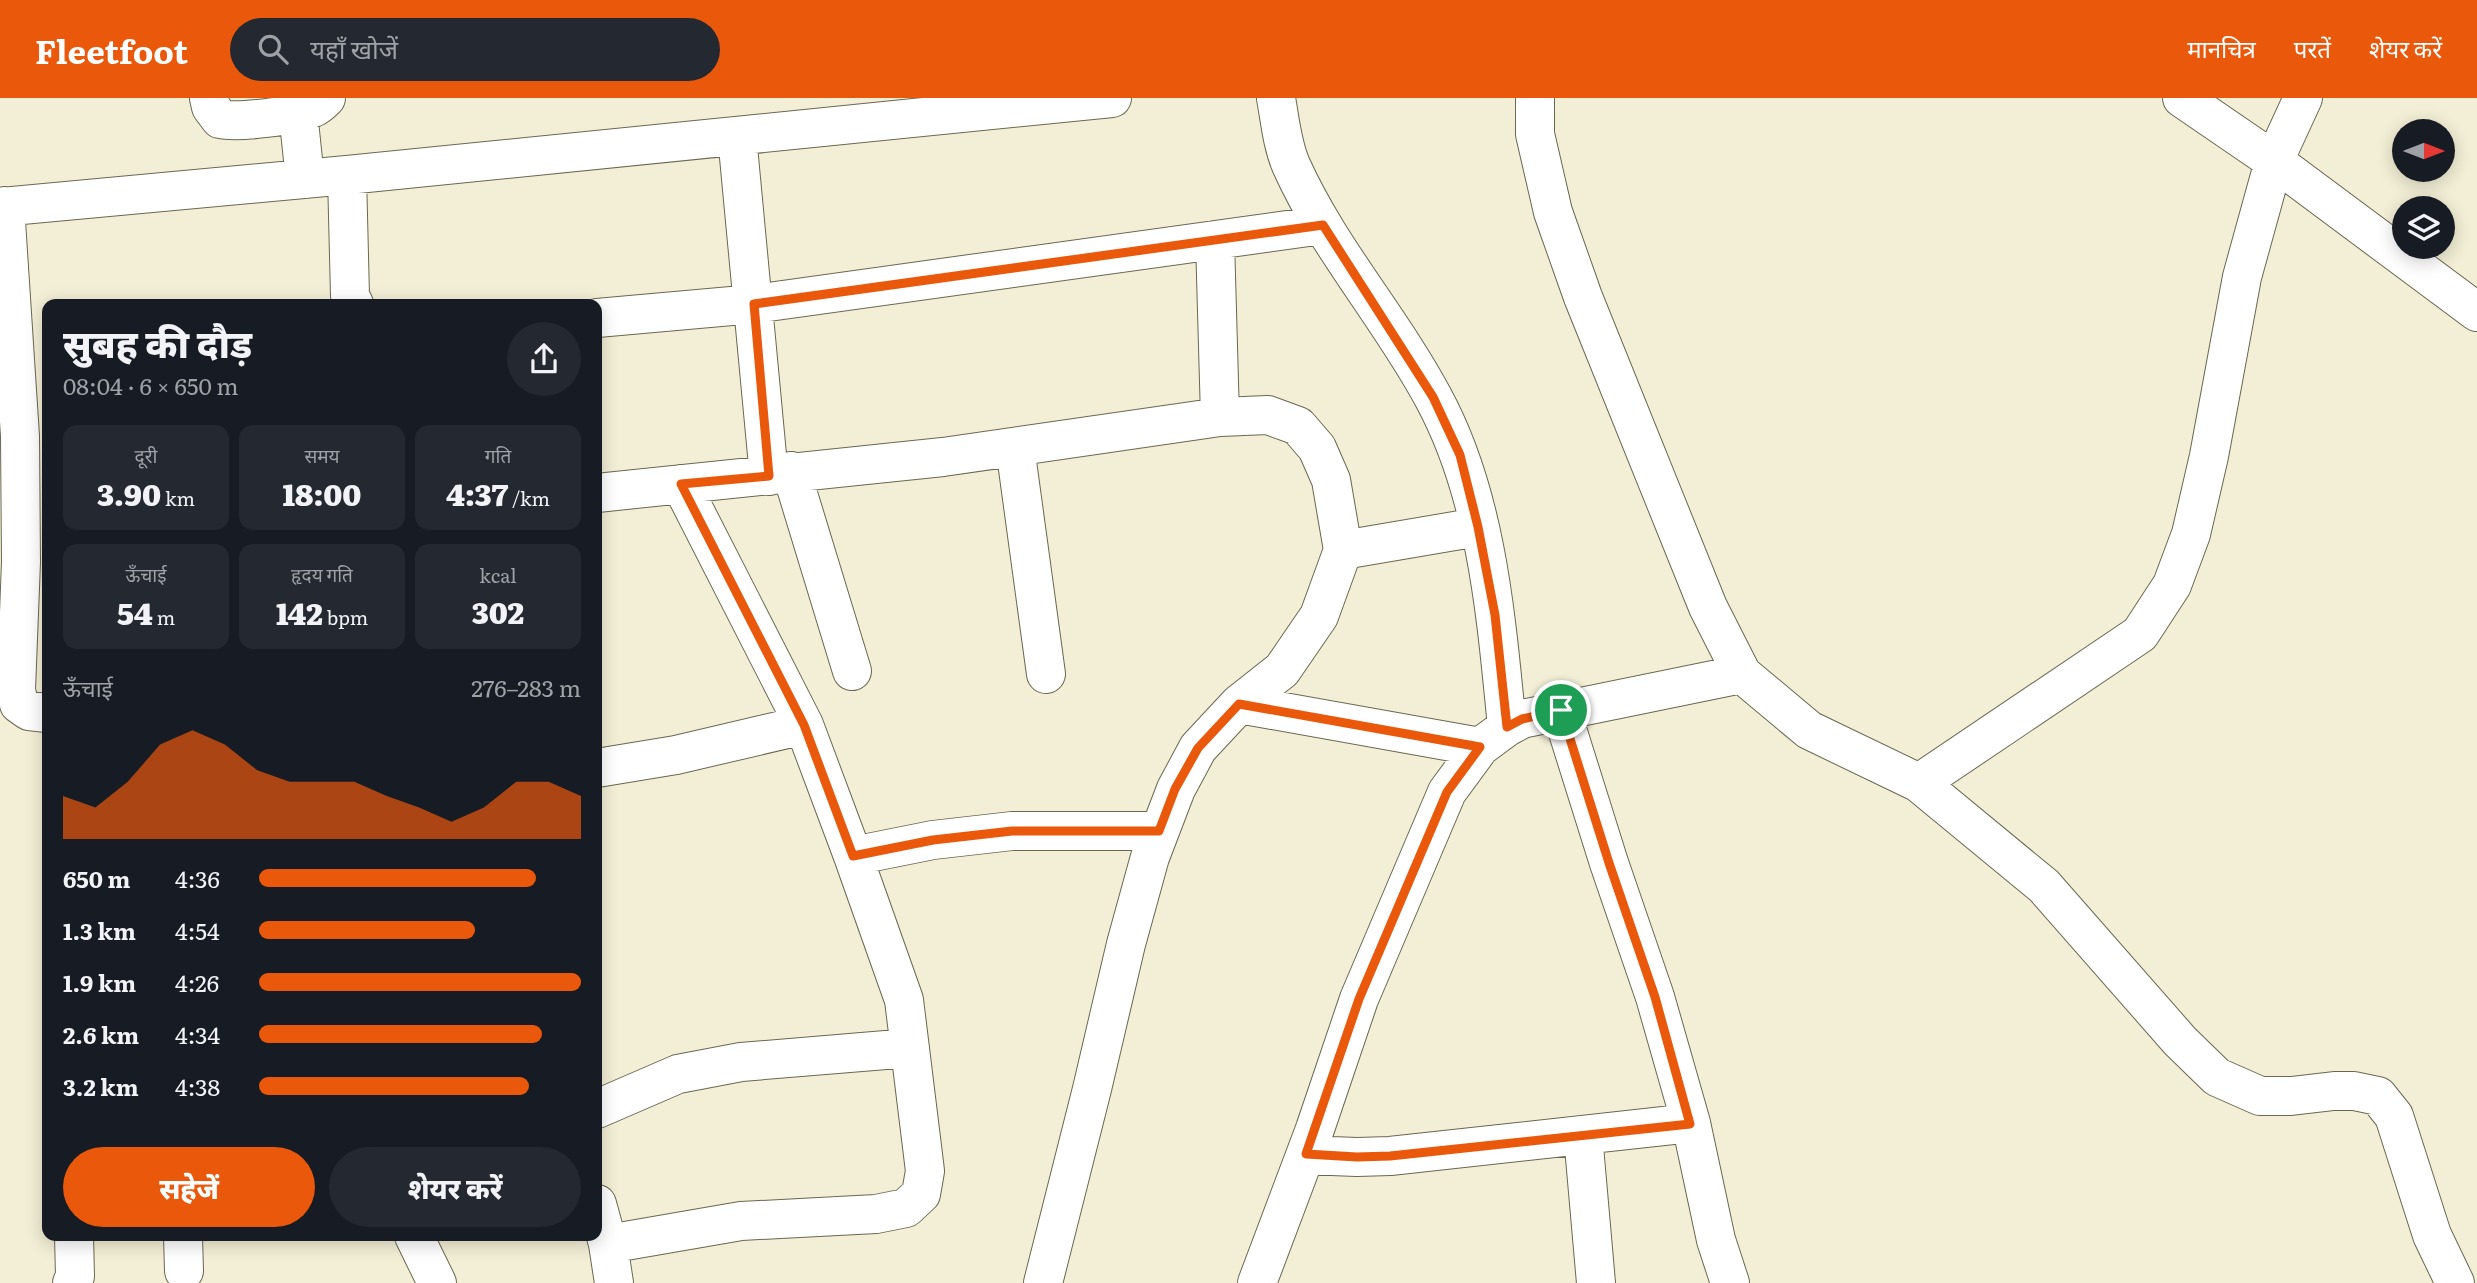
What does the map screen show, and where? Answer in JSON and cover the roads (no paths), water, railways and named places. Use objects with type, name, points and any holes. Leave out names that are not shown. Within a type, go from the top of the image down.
[{"type":"street","points":[[209,98],[211,107],[220,119],[232,121],[312,105],[305,179]]},
{"type":"street","points":[[42,712],[29,711],[19,704],[9,621],[21,562],[22,436],[2,207],[1112,98]]},
{"type":"street","points":[[1276,98],[1283,139],[1291,164],[1323,225],[1433,397],[1460,455],[1478,527],[1495,615],[1493,737]]},
{"type":"street","points":[[1535,98],[1535,134],[1553,212],[1583,297],[1708,607],[1742,674],[1809,730],[1919,783],[2044,886],[2180,1041],[2217,1077],[2260,1097],[2291,1097],[2334,1091],[2354,1091],[2378,1097],[2394,1116],[2432,1236],[2455,1283]]},
{"type":"street","points":[[2182,98],[2274,161],[2477,312]]},
{"type":"street","points":[[1919,783],[2140,634],[2172,585],[2194,521],[2209,456],[2242,277],[2274,161],[2303,98]]},
{"type":"street","points":[[737,136],[754,304],[780,474],[852,671]]},
{"type":"street","points":[[347,175],[352,299]]},
{"type":"street","points":[[602,318],[754,304],[1323,225]]},
{"type":"street","points":[[1214,240],[1220,417]]},
{"type":"street","points":[[602,492],[943,457],[1220,417],[1268,415],[1298,426],[1317,448],[1331,480],[1343,550],[1319,616],[1282,670],[1239,704],[1198,748],[1175,789],[1150,857],[1126,944],[1043,1283]]},
{"type":"street","points":[[1015,447],[1045,674]]},
{"type":"street","points":[[602,1235],[608,1272],[741,1221],[876,1214],[906,1208],[921,1194],[925,1171],[904,1000],[853,856],[804,725],[681,484]]},
{"type":"street","points":[[1343,550],[1478,527]]},
{"type":"street","points":[[1257,1283],[1306,1154],[1359,999],[1447,792],[1493,737],[1522,719],[1742,674]]},
{"type":"street","points":[[1239,704],[1493,737]]},
{"type":"street","points":[[1561,710],[1655,997],[1690,1124],[1716,1240],[1730,1283]]},
{"type":"street","points":[[602,767],[676,755],[804,725]]},
{"type":"street","points":[[853,856],[933,840],[1012,831],[1159,831]]},
{"type":"street","points":[[602,1107],[678,1074],[741,1062],[910,1048]]},
{"type":"street","points":[[1306,1154],[1390,1156],[1690,1124]]},
{"type":"street","points":[[1583,1135],[1597,1283]]},
{"type":"street","points":[[72,1283],[75,1276],[74,1241]]},
{"type":"street","points":[[416,1241],[437,1283]]}]
